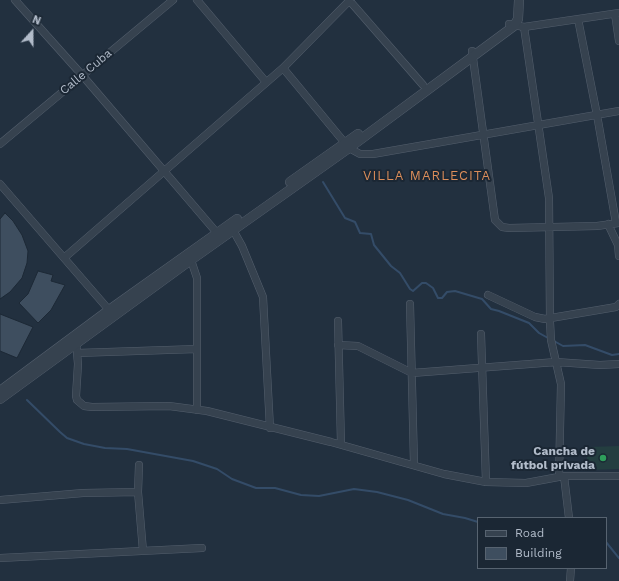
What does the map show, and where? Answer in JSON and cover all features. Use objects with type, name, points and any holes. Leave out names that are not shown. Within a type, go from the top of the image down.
[{"type":"street","points":[[15,0],[82,75],[217,233]]},
{"type":"street","name":"Calle Cuba","points":[[0,144],[173,0]]},
{"type":"street","points":[[196,0],[266,82]]},
{"type":"street","points":[[64,258],[283,68],[350,0],[423,85]]},
{"type":"street","points":[[0,391],[109,310],[190,256],[233,230],[511,25],[519,3]]},
{"type":"street","points":[[511,25],[524,27],[617,13],[619,41]]},
{"type":"street","points":[[578,19],[597,115],[619,256]]},
{"type":"street","points":[[524,27],[549,198],[548,227],[550,318],[556,362],[561,384],[562,476],[569,517]]},
{"type":"street","points":[[0,399],[190,256],[217,233],[346,146],[423,85],[472,53]]},
{"type":"street","points":[[472,53],[495,220],[502,227],[509,228],[614,224]]},
{"type":"street","points":[[283,68],[346,146],[360,154],[373,154],[619,111]]},
{"type":"street","points":[[0,184],[109,310]]},
{"type":"street","points":[[233,230],[242,246],[263,297],[270,428]]},
{"type":"street","points":[[190,256],[196,278],[197,410]]},
{"type":"street","points":[[488,295],[535,317],[550,318],[616,307],[619,304]]},
{"type":"street","points":[[410,304],[414,464]]},
{"type":"street","points":[[338,322],[341,444]]},
{"type":"street","points":[[481,334],[486,482]]},
{"type":"street","points":[[76,342],[76,396],[84,406],[142,405],[197,410],[241,419],[270,428],[341,444],[455,476],[486,482],[526,483],[562,476],[619,476]]},
{"type":"street","points":[[338,345],[358,346],[412,373],[556,362],[600,365],[619,364]]},
{"type":"street","points":[[77,354],[197,349]]},
{"type":"street","points":[[138,465],[138,492],[143,551]]},
{"type":"street","points":[[0,500],[83,493],[138,492]]},
{"type":"street","points":[[0,558],[202,548]]},
{"type":"street","points":[[570,581],[571,569]]},
{"type":"green space","name":"Cancha de fútbol privada","points":[[619,446],[619,469],[587,470],[587,447]]},
{"type":"building","points":[[5,213],[13,221],[22,235],[28,251],[27,263],[22,278],[10,292],[0,299],[0,219]]},
{"type":"building","points":[[38,271],[53,275],[51,281],[65,285],[51,310],[38,323],[19,303],[28,294]]},
{"type":"building","points":[[0,314],[33,327],[17,358],[0,351]]},
{"type":"waterway","points":[[323,182],[345,218],[355,222],[360,233],[371,234],[374,245],[391,266],[400,273],[410,289],[413,291],[422,283],[426,283],[433,288],[438,298],[442,298],[447,292],[455,291],[482,299],[491,309],[529,323],[539,333],[548,338]]},
{"type":"waterway","points":[[554,341],[563,346],[585,345],[612,355],[619,354]]},
{"type":"waterway","points":[[27,400],[67,438],[84,444],[105,448],[127,449],[193,461],[217,469],[232,479],[256,488],[275,488],[301,495],[319,496],[354,489],[377,492],[408,500],[443,514],[477,522]]},
{"type":"waterway","points":[[607,543],[619,558]]},
{"type":"place","name":"Cancha de fútbol privada","points":[[603,458]]},
{"type":"district","name":"VILLA MARLECITA","points":[[427,176]]}]
